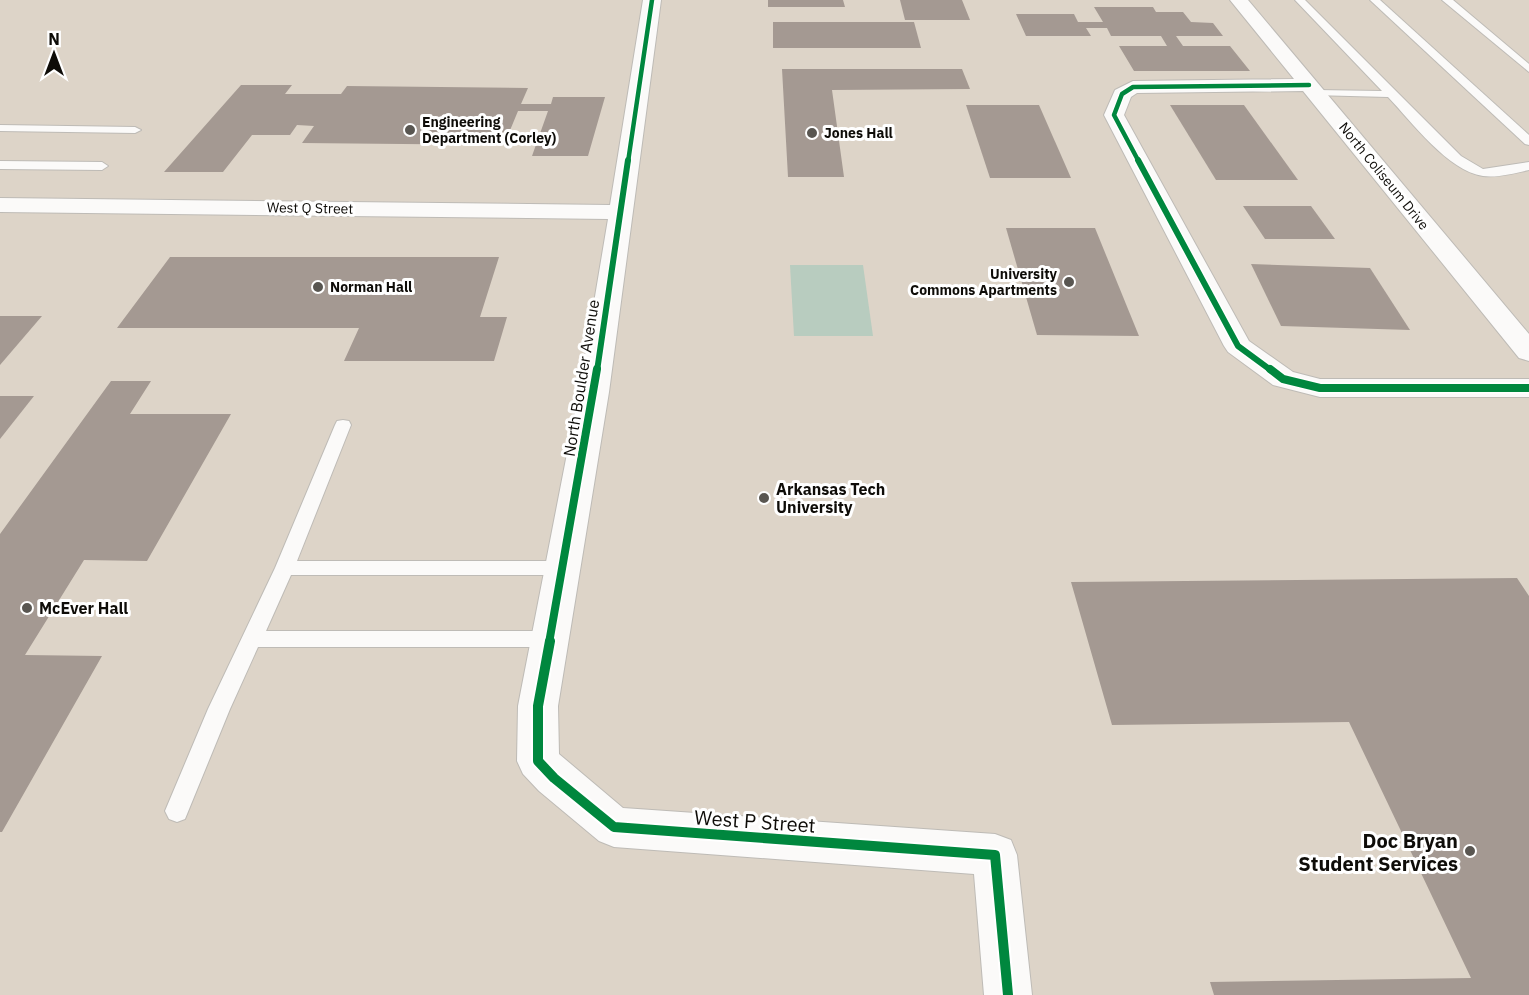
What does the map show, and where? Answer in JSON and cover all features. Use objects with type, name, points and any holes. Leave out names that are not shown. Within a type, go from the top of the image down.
[{"type":"street","name":"North Boulder Avenue","points":[[538,761],[538,706],[594,392],[652,0]]},
{"type":"street","name":"North Coliseum Drive","points":[[1239,0],[1529,352]]},
{"type":"street","points":[[1311,87],[1133,87],[1122,94],[1114,115],[1238,346],[1283,379],[1320,388],[1529,388]]},
{"type":"street","name":"West Q Street","points":[[0,205],[620,212]]},
{"type":"street","name":"West P Street","points":[[538,761],[554,778],[615,827],[995,855],[1008,995]]},
{"type":"lane","points":[[1300,0],[1468,169],[1479,173],[1494,173],[1529,166]]},
{"type":"lane","points":[[1375,0],[1529,141]]},
{"type":"lane","points":[[1447,0],[1529,69]]},
{"type":"lane","points":[[1311,87],[1381,83]]},
{"type":"lane","points":[[1311,87],[1391,94]]},
{"type":"lane","points":[[0,128],[135,130]]},
{"type":"lane","points":[[0,165],[102,166]]},
{"type":"lane","points":[[177,811],[219,709],[285,568],[343,425]]},
{"type":"lane","points":[[285,568],[562,568]]},
{"type":"lane","points":[[252,639],[550,639]]},
{"type":"shaded area","name":"Arkansas Tech University","points":[[0,0],[1529,0],[1529,995],[0,995]]},
{"type":"green space","points":[[790,265],[863,265],[873,336],[794,336]]},
{"type":"building","points":[[768,0],[843,0],[845,7],[768,7]]},
{"type":"building","points":[[900,0],[962,0],[970,20],[905,20]]},
{"type":"building","points":[[1094,7],[1153,7],[1156,12],[1183,12],[1191,22],[1213,23],[1223,36],[1176,36],[1183,46],[1230,46],[1250,71],[1134,71],[1119,46],[1167,46],[1161,36],[1111,36],[1107,28],[1086,28],[1091,36],[1026,36],[1016,14],[1074,14],[1078,22],[1103,22]]},
{"type":"building","points":[[773,22],[914,22],[921,48],[773,48]]},
{"type":"building","name":"Jones Hall","points":[[782,69],[962,69],[970,89],[832,90],[844,177],[788,177]]},
{"type":"building","name":"Engineering Department (Corley)","points":[[241,85],[292,85],[285,94],[341,94],[347,86],[528,88],[521,104],[551,104],[553,97],[605,97],[588,156],[532,156],[548,111],[518,111],[504,145],[302,143],[314,126],[297,125],[290,135],[252,135],[223,172],[164,172]]},
{"type":"building","points":[[966,105],[1039,105],[1071,178],[990,178]]},
{"type":"building","points":[[1170,105],[1244,105],[1298,180],[1216,180]]},
{"type":"building","points":[[1243,206],[1311,206],[1335,239],[1265,239]]},
{"type":"building","name":"University Commons Apartments","points":[[1006,228],[1095,228],[1139,336],[1037,335]]},
{"type":"building","name":"Norman Hall","points":[[170,257],[499,257],[480,317],[507,317],[494,361],[344,361],[359,328],[117,328]]},
{"type":"building","points":[[1251,264],[1370,268],[1410,330],[1281,326]]},
{"type":"building","points":[[0,316],[42,316],[0,365]]},
{"type":"building","name":"McEver Hall","points":[[111,381],[151,381],[130,414],[231,414],[147,561],[84,560],[25,655],[102,656],[0,832],[0,534]]},
{"type":"building","points":[[0,396],[34,396],[0,439]]},
{"type":"building","name":"Doc Bryan Student Services","points":[[1517,578],[1529,596],[1529,995],[1214,995],[1210,982],[1471,978],[1349,722],[1112,725],[1071,582]]},
{"type":"cycle path","points":[[652,0],[594,392],[538,706],[538,761],[554,778],[614,827],[995,855],[1008,995]]},
{"type":"cycle path","points":[[1309,85],[1133,87],[1122,94],[1114,115],[1238,346],[1283,379],[1320,388],[1529,388]]},
{"type":"place","name":"Engineering Department (Corley)","points":[[410,130]]},
{"type":"place","name":"Jones Hall","points":[[812,133]]},
{"type":"place","name":"University Commons Apartments","points":[[1069,282]]},
{"type":"place","name":"Norman Hall","points":[[318,287]]},
{"type":"place","name":"Arkansas Tech University","points":[[764,498]]},
{"type":"place","name":"McEver Hall","points":[[27,608]]},
{"type":"place","name":"Doc Bryan Student Services","points":[[1470,851]]}]
